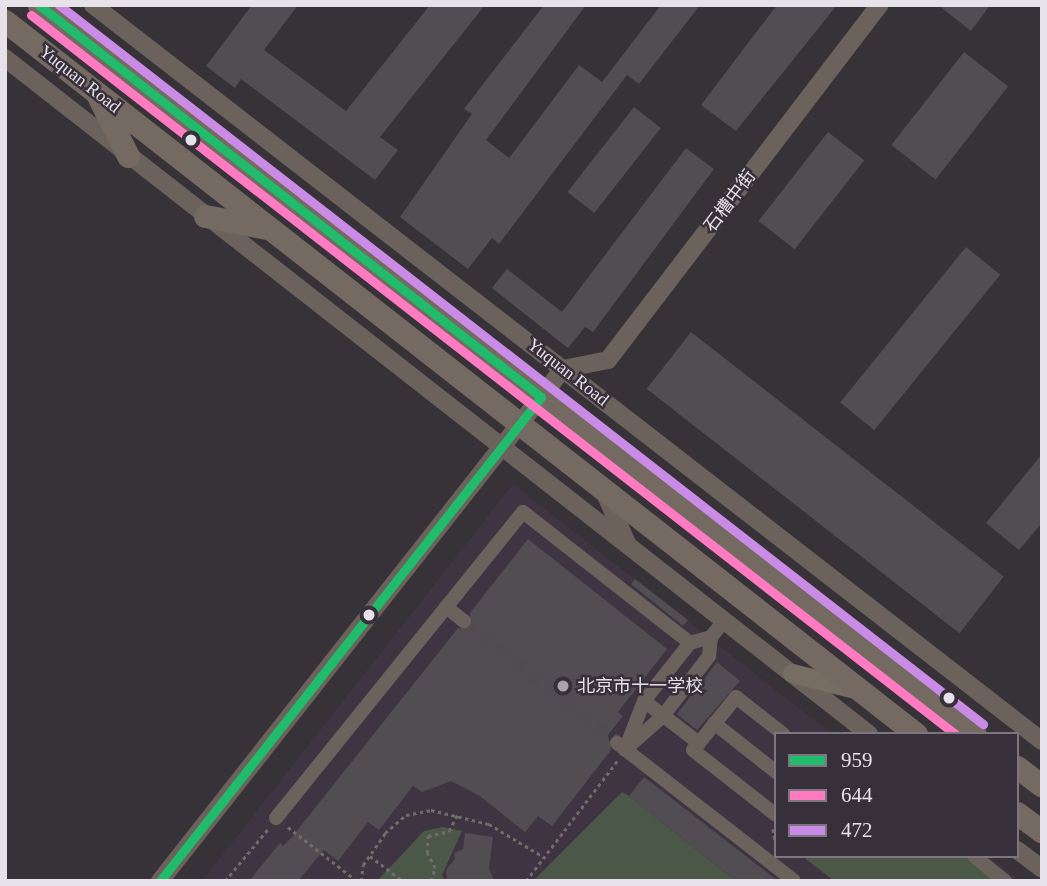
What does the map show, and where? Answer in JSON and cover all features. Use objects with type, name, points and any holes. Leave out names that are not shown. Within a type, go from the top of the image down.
[{"type":"main road","name":"Yuquan Road","points":[[39,5],[972,732]]},
{"type":"main road","name":"Yuquan Road","points":[[5,21],[914,732]]},
{"type":"main road","points":[[96,92],[128,156]]},
{"type":"main road","points":[[205,216],[272,229]]},
{"type":"main road","points":[[792,673],[861,690]]},
{"type":"main road","points":[[1019,769],[1042,786]]},
{"type":"main road","points":[[1019,815],[1042,832]]},
{"type":"street","name":"Yuquan Road","points":[[93,5],[1042,741]]},
{"type":"street","name":"石槽中街","points":[[563,369],[608,360],[879,5]]},
{"type":"street","name":"Yuquan Road","points":[[5,58],[866,732]]},
{"type":"street","points":[[160,881],[563,369]]},
{"type":"street","points":[[601,486],[627,543]]},
{"type":"street","points":[[276,818],[523,512],[690,643]]},
{"type":"street","points":[[446,607],[464,621]]},
{"type":"street","points":[[621,746],[663,716],[709,656],[711,638],[725,621]]},
{"type":"street","points":[[621,746],[644,701],[690,643],[711,638]]},
{"type":"street","points":[[774,813],[693,750],[736,697],[780,732]]},
{"type":"street","points":[[644,701],[699,743]]},
{"type":"street","points":[[714,723],[774,770]]},
{"type":"street","points":[[621,746],[794,881]]},
{"type":"street","points":[[1019,852],[1042,869]]},
{"type":"street","points":[[976,858],[1005,881]]},
{"type":"path","points":[[526,881],[621,746]]},
{"type":"path","points":[[225,881],[276,818],[359,881],[370,856],[385,833],[407,815],[431,810],[489,824],[544,856]]},
{"type":"path","points":[[431,881],[435,868],[427,853],[428,836],[449,831],[457,815]]},
{"type":"path","points":[[370,856],[403,881]]},
{"type":"shaded area","name":"北京市十一学校","points":[[513,484],[829,732],[774,732],[774,858],[992,858],[1021,881],[202,881]]},
{"type":"green space","points":[[622,792],[629,796],[736,881],[533,881]]},
{"type":"green space","points":[[443,827],[462,831],[442,875],[445,881],[377,881],[424,831]]},
{"type":"green space","points":[[805,858],[967,858],[996,881],[834,881]]},
{"type":"building","points":[[252,5],[298,5],[264,50],[346,111],[430,5],[485,5],[380,137],[398,150],[375,180],[241,79],[235,88],[206,66]]},
{"type":"building","points":[[544,5],[586,5],[486,140],[509,158],[579,65],[602,82],[661,5],[700,5],[639,84],[627,75],[499,244],[492,238],[468,269],[400,217],[472,114],[464,109]]},
{"type":"building","points":[[777,5],[837,5],[736,131],[701,105]]},
{"type":"building","points":[[938,5],[990,5],[971,31]]},
{"type":"building","points":[[964,52],[1008,86],[935,179],[891,145]]},
{"type":"building","points":[[634,107],[661,128],[594,213],[568,192]]},
{"type":"building","points":[[828,132],[864,160],[795,249],[758,221]]},
{"type":"building","points":[[686,148],[714,169],[593,332],[585,327],[568,348],[492,288],[507,269],[562,312]]},
{"type":"building","points":[[966,247],[1000,275],[874,430],[840,402]]},
{"type":"building","points":[[691,332],[1004,576],[960,633],[647,389]]},
{"type":"building","points":[[1042,454],[1042,523],[1019,550],[986,523]]},
{"type":"building","points":[[528,539],[667,649],[618,712],[623,716],[608,735],[611,750],[552,826],[538,816],[525,832],[480,796],[451,781],[422,792],[413,786],[379,830],[368,822],[338,861],[324,850],[298,881],[249,881],[280,843],[283,846],[292,837],[458,628],[471,627],[470,613]]},
{"type":"building","points":[[635,579],[688,620],[683,626],[631,584]]},
{"type":"building","points":[[717,662],[740,681],[697,730],[677,714]]},
{"type":"building","points":[[644,777],[778,881],[736,881],[629,796]]},
{"type":"building","points":[[465,833],[493,837],[489,868],[494,881],[447,881],[446,870],[455,859],[454,853],[463,849]]},
{"type":"tunnel","points":[[464,621],[617,743]]},
{"type":"transit line","name":"959","points":[[39,5],[541,397],[160,881]]},
{"type":"transit line","name":"472","points":[[59,5],[983,724]]},
{"type":"transit line","name":"644","points":[[31,15],[952,732]]},
{"type":"place","name":"北京市十一学校","points":[[563,686]]}]
